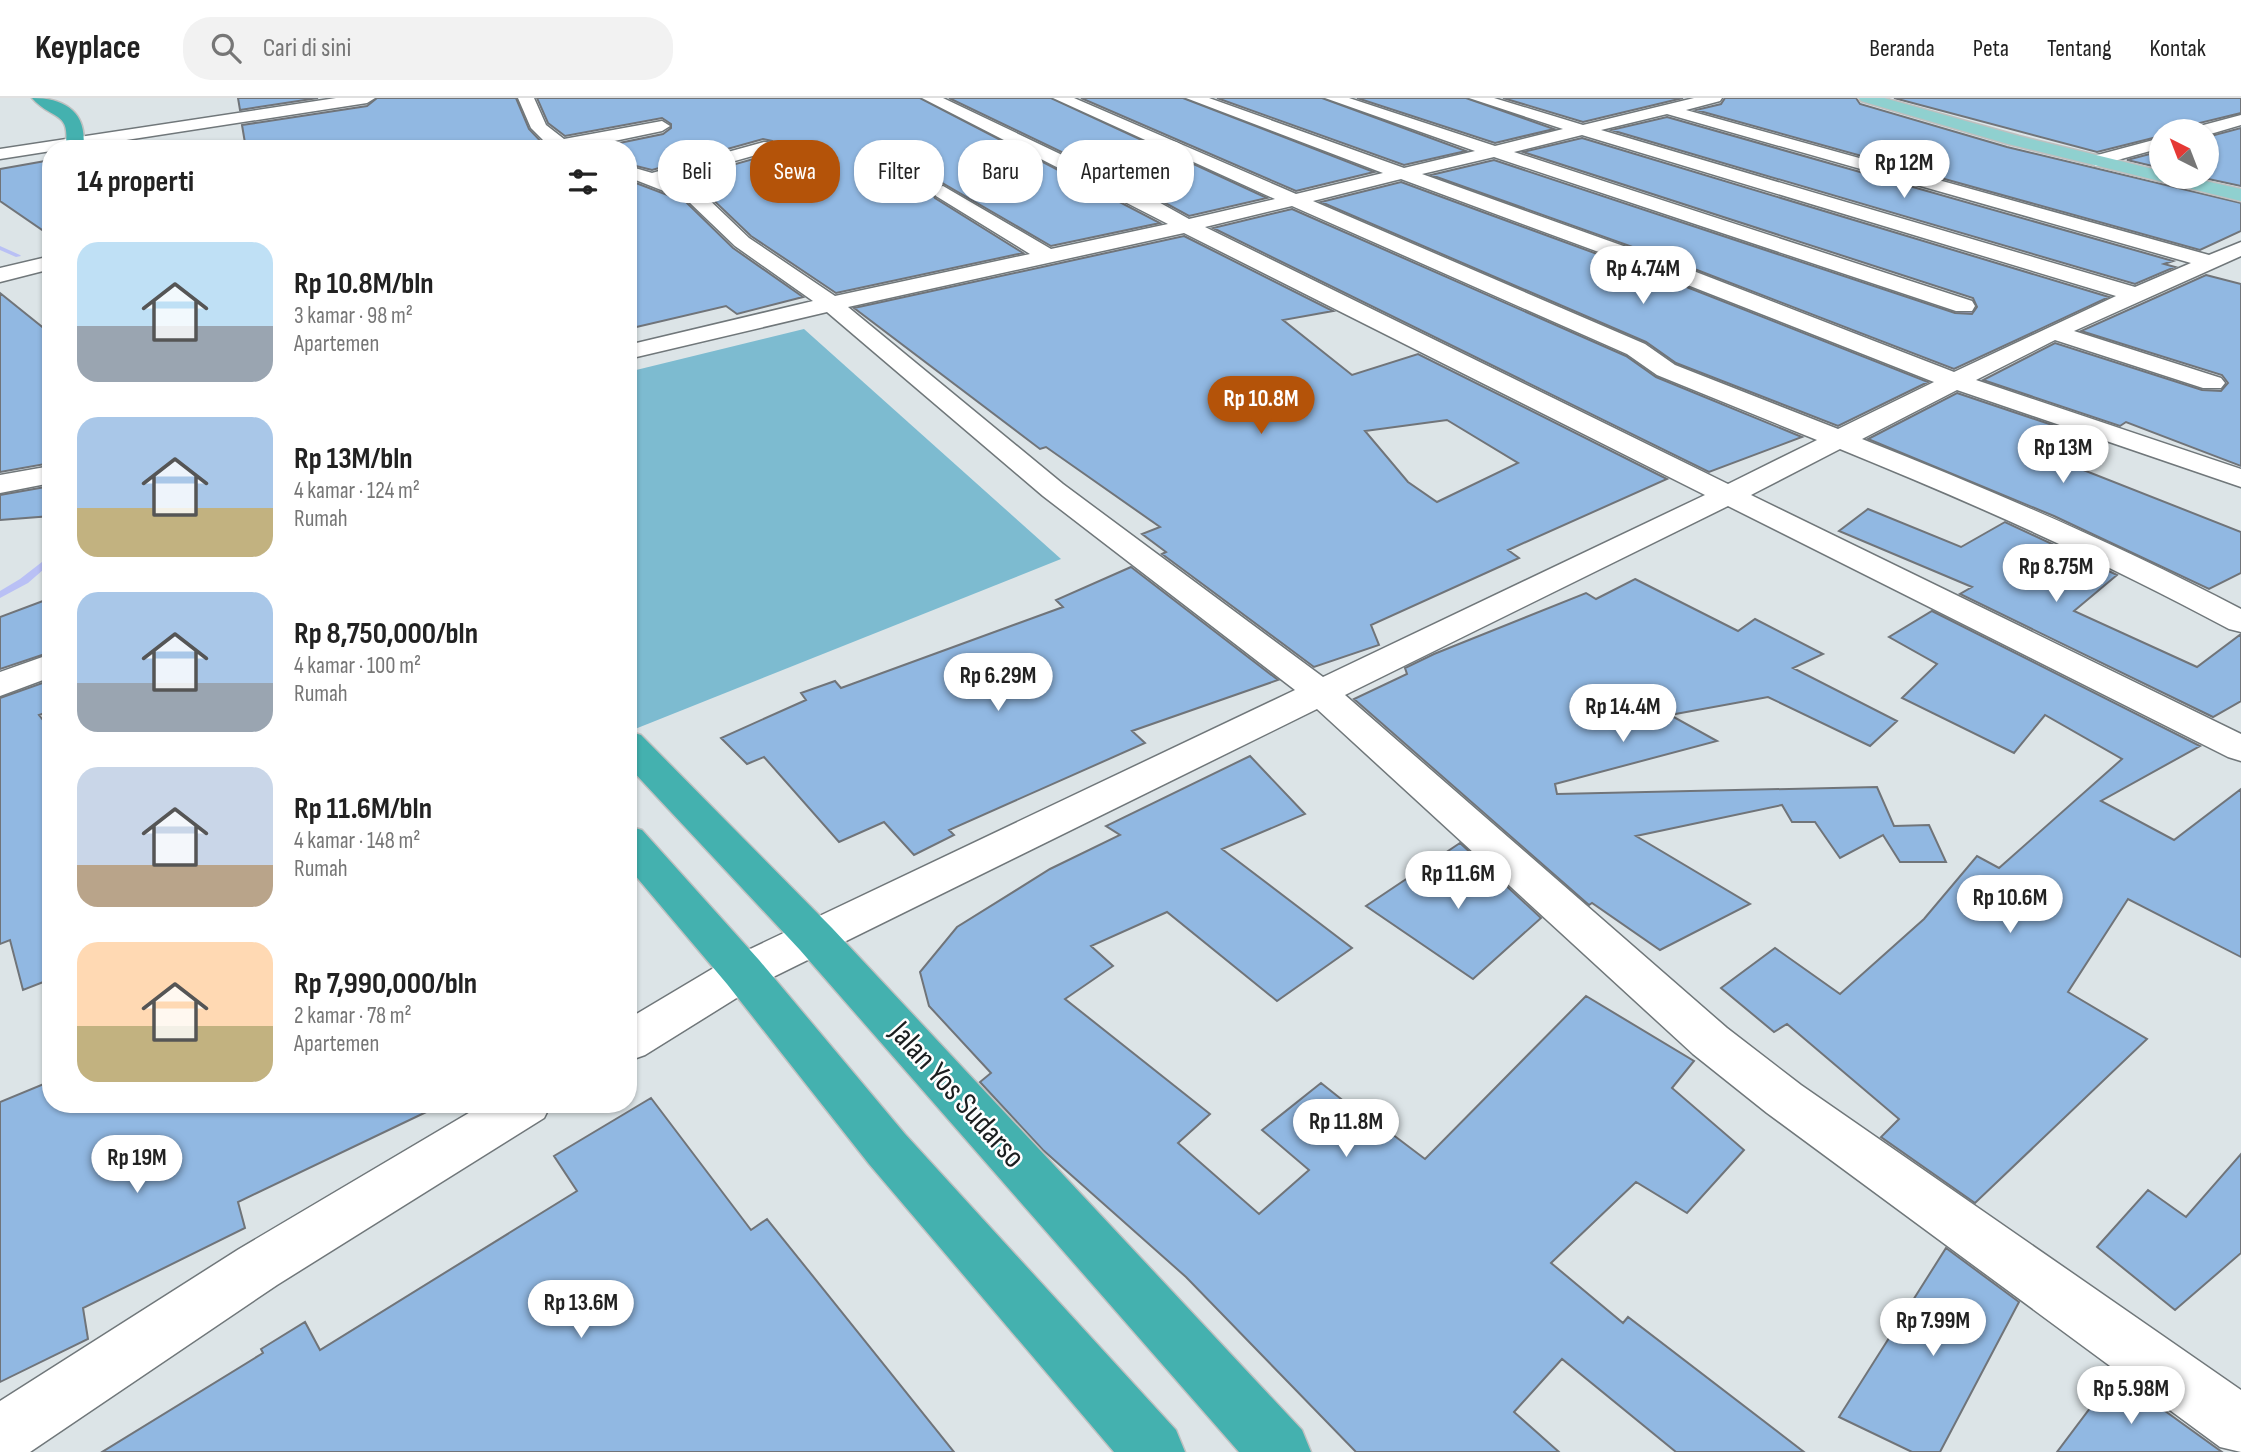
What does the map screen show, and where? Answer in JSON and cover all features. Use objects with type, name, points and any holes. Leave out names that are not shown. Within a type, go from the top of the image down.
[{"type":"highway","points":[[40,98],[73,119],[77,131],[74,140]]},
{"type":"highway","name":"Jalan Yos Sudarso","points":[[637,752],[816,939],[1280,1452]]},
{"type":"highway","points":[[637,850],[743,972],[887,1149],[1154,1452]]},
{"type":"main road","points":[[1867,98],[2096,161],[2149,173]]},
{"type":"main road","points":[[2219,189],[2241,194]]},
{"type":"street","points":[[100,136],[124,135],[368,98]]},
{"type":"street","points":[[526,98],[539,128],[554,140]]},
{"type":"street","points":[[930,98],[1139,199],[1186,226],[1730,494],[2053,658],[2241,748]]},
{"type":"street","points":[[1061,98],[1636,349],[1665,370],[1837,441],[1996,502],[2137,567],[2241,622]]},
{"type":"street","points":[[1194,98],[1688,277],[1954,380],[2241,478]]},
{"type":"street","points":[[1333,98],[1964,306]]},
{"type":"street","points":[[1477,98],[1991,254],[2138,295]]},
{"type":"street","points":[[1623,98],[2212,262]]},
{"type":"street","points":[[637,350],[1186,226],[1714,98]]},
{"type":"street","points":[[2219,126],[2241,120]]},
{"type":"street","points":[[596,140],[662,126]]},
{"type":"street","points":[[0,149],[42,146]]},
{"type":"street","points":[[2096,161],[2149,146]]},
{"type":"street","points":[[0,154],[42,148]]},
{"type":"street","points":[[653,178],[750,151]]},
{"type":"street","points":[[637,174],[694,196],[743,242],[831,304],[1053,490],[1319,691],[1720,1049],[1784,1099],[2241,1426]]},
{"type":"street","points":[[944,193],[1049,257]]},
{"type":"street","points":[[637,1037],[743,972],[816,939],[1319,691],[1730,494],[1954,380],[2241,248]]},
{"type":"street","points":[[0,275],[42,264]]},
{"type":"street","points":[[2060,329],[2212,383]]},
{"type":"street","points":[[0,484],[42,476]]},
{"type":"street","points":[[0,685],[42,668]]},
{"type":"street","points":[[0,1436],[258,1267],[511,1113]]},
{"type":"shaded area","points":[[804,329],[1061,559],[637,728],[637,370]]},
{"type":"building","points":[[238,98],[318,98],[240,110]]},
{"type":"building","points":[[377,98],[516,98],[529,129],[539,140],[244,140],[242,125],[367,106]]},
{"type":"building","points":[[537,98],[920,98],[1001,140],[958,140],[958,192],[944,184],[944,140],[854,140],[854,203],[943,203],[1023,253],[836,293],[751,236],[717,203],[736,203],[736,164],[750,160],[750,203],[840,203],[840,140],[763,139],[750,140],[750,143],[736,147],[736,140],[658,140],[658,168],[652,170],[637,166],[637,140],[634,140],[663,134],[671,128],[671,124],[662,118],[565,136],[548,123]]},
{"type":"building","points":[[949,98],[1051,98],[1142,140],[1057,140],[1057,150],[1043,143],[1043,140],[1037,140]]},
{"type":"building","points":[[1081,98],[1183,98],[1374,172],[1296,191],[1194,147],[1194,140],[1178,140]]},
{"type":"building","points":[[1217,98],[1322,98],[1466,151],[1404,165]]},
{"type":"building","points":[[1357,98],[1466,98],[1554,129],[1495,143]]},
{"type":"building","points":[[1503,98],[1683,98],[1583,122]]},
{"type":"building","points":[[1725,98],[1856,98],[1860,104],[2007,147],[2149,181],[2149,189],[2182,189],[2241,203],[2241,231],[2200,250],[1696,110],[1721,104]]},
{"type":"building","points":[[1894,98],[2241,98],[2241,113],[2216,119],[2149,119],[2149,139],[2097,152]]},
{"type":"building","points":[[1667,117],[2173,261],[2164,264],[2175,267],[2135,284],[1611,130]]},
{"type":"building","points":[[2241,128],[2241,186],[2219,181],[2219,134]]},
{"type":"building","points":[[1582,138],[2109,297],[1954,369],[1697,270],[1431,175],[1494,160],[1955,313],[1972,314],[1977,307],[1973,298],[1523,152]]},
{"type":"building","points":[[2149,154],[2149,165],[2127,160]]},
{"type":"building","points":[[42,162],[42,230],[0,201],[0,169]]},
{"type":"building","points":[[1043,162],[1057,169],[1057,203],[1122,203],[1160,223],[1051,246],[977,203],[1043,203]]},
{"type":"building","points":[[1194,164],[1267,198],[1189,216],[1165,203],[1194,203]]},
{"type":"building","points":[[1401,182],[1679,284],[1928,382],[1838,426],[1676,363],[1646,342],[1321,202]]},
{"type":"building","points":[[637,183],[658,191],[658,203],[687,203],[733,248],[803,297],[737,314],[726,306],[637,327]]},
{"type":"building","points":[[1292,209],[1626,356],[1656,377],[1802,437],[1709,472],[1213,228]]},
{"type":"building","points":[[1184,236],[1333,311],[1283,320],[1352,375],[1418,354],[1667,479],[1508,550],[1519,558],[1371,625],[1379,645],[1314,667],[1162,554],[1166,552],[1142,534],[1160,527],[1046,447],[1040,449],[854,308]],"holes":[[[1447,420],[1518,463],[1437,502],[1408,482],[1365,431]]]},
{"type":"building","points":[[2206,275],[2241,284],[2241,466],[2126,422],[2120,426],[1983,380],[2055,343],[2202,390],[2221,391],[2228,383],[2222,375],[2081,331]]},
{"type":"building","points":[[0,293],[42,327],[42,465],[0,472]]},
{"type":"building","points":[[1957,393],[2097,440],[2063,462],[2241,532],[2241,573],[2209,589],[2054,516],[1868,439]]},
{"type":"building","points":[[42,488],[42,517],[0,520],[0,495]]},
{"type":"building","points":[[1868,509],[1961,547],[2005,522],[2084,559],[2117,575],[2074,611],[2197,667],[2241,634],[2241,701],[2213,717],[1960,594],[1972,587],[1839,531]]},
{"type":"building","points":[[1131,567],[1278,680],[1132,731],[1145,743],[949,830],[954,835],[914,855],[884,822],[839,842],[764,757],[747,764],[721,738],[806,700],[801,693],[835,681],[841,688],[1063,607],[1056,600]]},
{"type":"building","points":[[1635,579],[1738,631],[1755,619],[1823,654],[1793,668],[1897,721],[1870,746],[1768,697],[1670,715],[1717,741],[1555,784],[1557,794],[1877,787],[1894,826],[1929,825],[1946,862],[1900,862],[1883,835],[1840,858],[1815,822],[1792,822],[1782,805],[1636,836],[1750,904],[1660,950],[1592,903],[1589,905],[1354,699],[1407,674],[1405,668],[1434,654],[1586,593],[1596,599]]},
{"type":"building","points":[[42,601],[42,655],[0,669],[0,617]]},
{"type":"building","points":[[1932,611],[2200,746],[2101,801],[2174,840],[2241,789],[2241,957],[2128,899],[2068,992],[2147,1039],[1975,1203],[1881,1137],[1899,1119],[1787,1024],[1774,1032],[1721,988],[1775,948],[1840,994],[1924,919],[1977,856],[1999,868],[2122,759],[2045,715],[2014,753],[1902,698],[1937,664],[1889,637]]},
{"type":"building","points":[[42,683],[42,714],[39,715],[42,719],[42,983],[23,990],[10,940],[0,944],[0,698]]},
{"type":"building","points":[[1250,756],[1305,814],[1222,849],[1352,948],[1277,1001],[1167,912],[1091,946],[1113,966],[1065,999],[1210,1114],[1178,1143],[1259,1214],[1309,1170],[1262,1130],[1321,1083],[1385,1134],[1388,1131],[1425,1159],[1586,996],[1694,1061],[1672,1088],[1744,1150],[1687,1213],[1636,1182],[1551,1263],[1623,1323],[1628,1317],[1804,1452],[1676,1452],[1562,1359],[1514,1412],[1559,1452],[1356,1452],[1186,1277],[1043,1150],[980,1082],[991,1073],[929,1006],[920,972],[957,927],[1050,869],[1120,835],[1106,826]]},
{"type":"building","points":[[1460,843],[1541,918],[1473,979],[1366,906]]},
{"type":"building","points":[[42,1085],[42,1113],[424,1113],[238,1202],[245,1228],[83,1308],[88,1339],[0,1382],[0,1102]]},
{"type":"building","points":[[651,1098],[751,1230],[767,1219],[954,1452],[102,1452],[263,1353],[261,1349],[305,1322],[320,1350],[577,1191],[554,1156],[626,1113],[637,1113],[637,1106]]},
{"type":"building","points":[[2241,1154],[2241,1253],[2175,1310],[2097,1247],[2148,1190],[2186,1217]]},
{"type":"building","points":[[1946,1248],[2019,1302],[1940,1452],[1912,1452],[1839,1417]]},
{"type":"building","points":[[2115,1375],[2222,1452],[2057,1452]]},
{"type":"waterway","points":[[0,248],[18,256]]},
{"type":"waterway","points":[[1940,316],[1963,311],[1988,312]]},
{"type":"waterway","points":[[1803,342],[1875,330]]},
{"type":"waterway","points":[[1608,356],[1681,354]]},
{"type":"waterway","points":[[0,595],[24,581],[42,566]]}]
